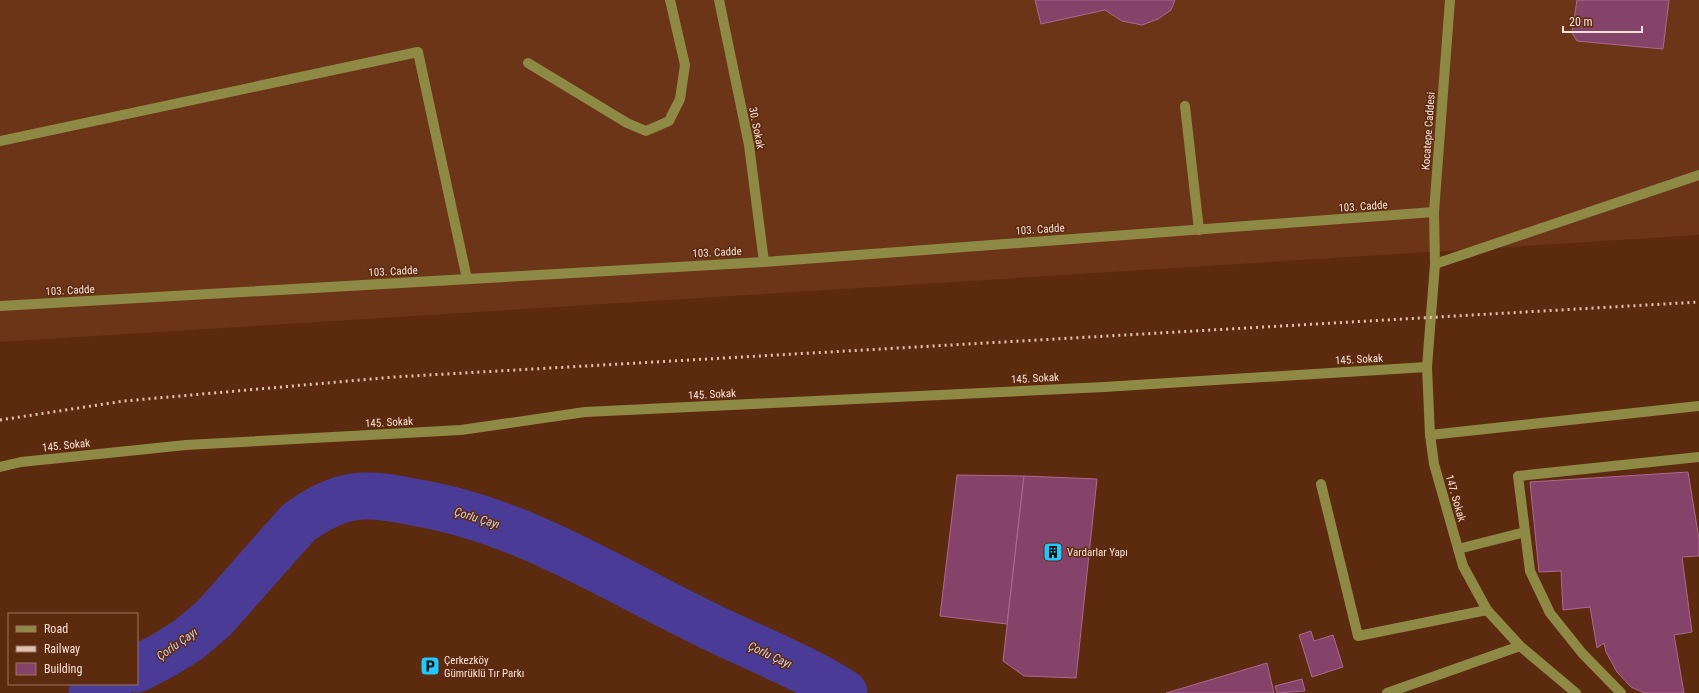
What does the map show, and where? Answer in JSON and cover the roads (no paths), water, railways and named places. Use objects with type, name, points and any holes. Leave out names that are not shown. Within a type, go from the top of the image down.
[{"type":"street","points":[[528,63],[627,123],[646,130],[669,121],[680,99],[685,65],[670,0]]},
{"type":"street","name":"30. Sokak","points":[[719,0],[748,145],[764,262]]},
{"type":"street","name":"Kocatepe Caddesi","points":[[1435,264],[1434,212],[1450,0]]},
{"type":"street","points":[[0,141],[418,52],[467,279]]},
{"type":"street","points":[[1185,106],[1199,230]]},
{"type":"street","points":[[1435,264],[1699,175]]},
{"type":"street","name":"103. Cadde","points":[[0,306],[764,262],[1434,212]]},
{"type":"street","name":"147. Sokak","points":[[1435,264],[1427,367],[1430,435],[1434,464],[1463,566],[1487,610],[1520,646],[1576,693]]},
{"type":"street","name":"145. Sokak","points":[[0,467],[21,462],[186,445],[461,430],[585,412],[1112,386],[1427,367]]},
{"type":"street","points":[[1430,435],[1699,406]]},
{"type":"street","points":[[1620,693],[1582,653],[1550,613],[1530,571],[1518,476],[1699,456]]},
{"type":"street","points":[[1320,484],[1358,636],[1487,610]]},
{"type":"street","points":[[1458,549],[1525,532]]},
{"type":"street","points":[[1387,693],[1520,646]]},
{"type":"waterway","name":"Çorlu Çayı","points":[[138,668],[188,640],[214,618],[299,522],[331,503],[346,498],[368,496],[398,499],[451,510],[488,521],[523,534],[557,549],[712,627],[808,672],[844,693]]},
{"type":"waterway","name":"Çorlu Çayı","points":[[92,693],[107,685]]},
{"type":"railway","points":[[0,420],[124,401],[394,377],[1699,302]]},
{"type":"place","name":"Vardarlar Yapı","points":[[1053,552]]},
{"type":"place","name":"Çerkezköy Gümrüklü Tır Parkı","points":[[430,666]]}]
